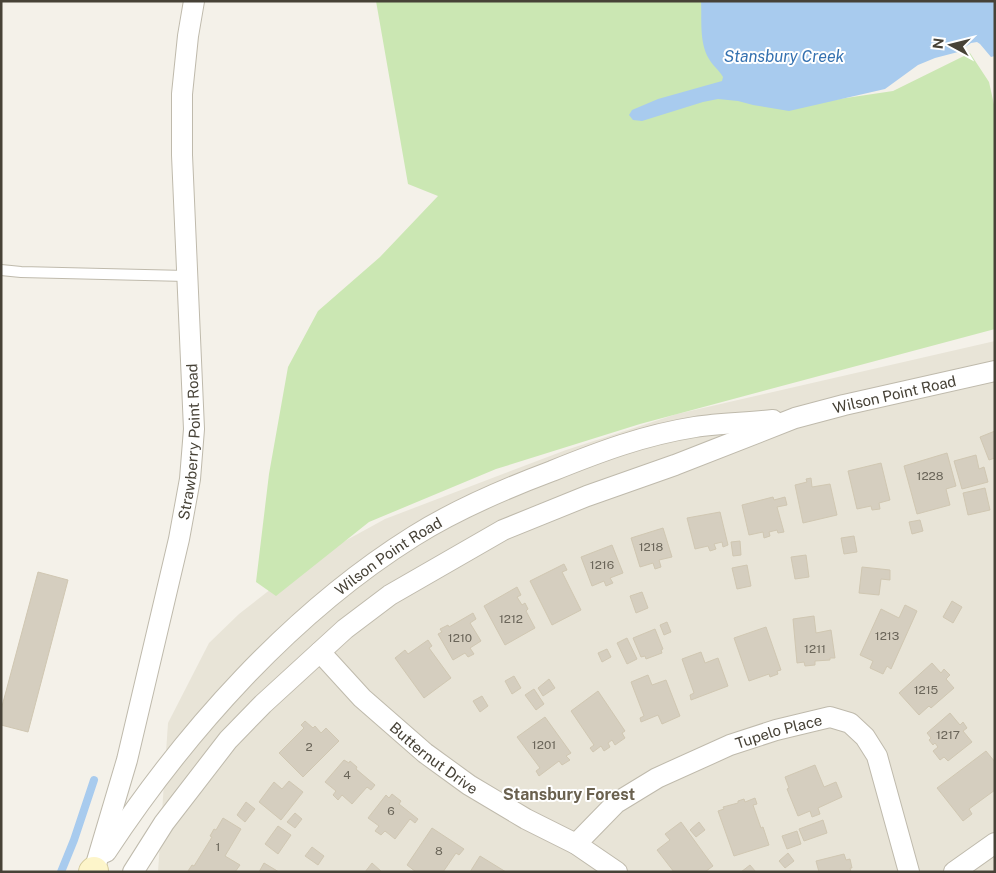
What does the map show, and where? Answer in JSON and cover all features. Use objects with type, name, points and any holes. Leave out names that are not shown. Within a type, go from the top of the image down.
[{"type":"street","name":"Strawberry Point Road","points":[[95,871],[127,760],[180,540],[190,479],[194,429],[186,276],[182,94],[194,1]]},
{"type":"street","name":"Wilson Point Road","points":[[132,872],[164,823],[228,740],[263,704],[345,629],[390,595],[503,530],[587,496],[675,465],[795,418],[995,371]]},
{"type":"street","name":"Wilson Point Road","points":[[95,871],[126,822],[154,784],[191,737],[254,668],[333,592],[414,536],[485,498],[630,441],[695,427],[795,418]]},
{"type":"street","name":"Butternut Drive","points":[[320,652],[362,698],[425,753],[469,785],[576,844],[617,872]]},
{"type":"street","name":"Tupelo Place","points":[[576,844],[616,804],[657,778],[730,745],[776,730],[830,718],[850,723],[865,737],[877,756],[909,872]]},
{"type":"street","points":[[954,872],[995,843]]},
{"type":"lane","points":[[1,270],[186,276]]},
{"type":"shaded area","points":[[995,341],[995,872],[158,872],[168,723],[209,643],[239,614],[303,564],[385,519],[566,450],[677,414]]},
{"type":"green space","points":[[376,1],[704,1],[819,102],[893,91],[970,53],[989,82],[995,109],[995,329],[640,424],[496,469],[369,522],[276,596],[256,582],[269,474],[288,367],[318,311],[380,257],[438,196],[408,184]]},
{"type":"water","name":"Stansbury Creek","points":[[701,1],[995,1],[995,56],[991,57],[977,42],[971,43],[958,52],[918,65],[885,89],[789,111],[718,99],[642,121],[633,120],[629,115],[632,110],[658,99],[722,81],[723,77],[709,59],[704,45]]},
{"type":"building","points":[[995,431],[995,458],[989,460],[980,437]]},
{"type":"building","points":[[947,453],[956,486],[946,489],[950,505],[917,514],[904,466]]},
{"type":"building","points":[[976,455],[979,469],[984,467],[988,482],[962,489],[954,461]]},
{"type":"building","points":[[881,463],[890,500],[879,503],[880,509],[872,510],[871,506],[857,509],[848,471]]},
{"type":"building","points":[[811,478],[812,487],[830,484],[837,515],[803,523],[795,485],[807,482],[806,479]]},
{"type":"building","points":[[985,488],[990,510],[968,515],[963,493]]},
{"type":"building","points":[[773,497],[774,500],[785,497],[787,505],[777,507],[784,532],[778,533],[777,530],[769,532],[770,536],[764,538],[763,532],[749,535],[742,505]]},
{"type":"building","points":[[720,512],[728,545],[723,547],[722,542],[714,544],[716,549],[710,551],[708,546],[695,549],[687,518]]},
{"type":"building","points":[[920,520],[923,531],[912,534],[909,522]]},
{"type":"building","points":[[663,528],[672,557],[659,560],[661,567],[655,569],[653,563],[640,567],[631,538]]},
{"type":"building","points":[[854,536],[857,552],[844,554],[841,538]]},
{"type":"building","points":[[740,541],[741,555],[733,556],[731,542]]},
{"type":"building","points":[[612,545],[623,573],[610,578],[613,583],[606,586],[604,581],[592,586],[581,557]]},
{"type":"building","points":[[806,555],[809,577],[795,579],[791,557]]},
{"type":"building","points":[[564,564],[567,570],[562,572],[581,610],[552,625],[530,581]]},
{"type":"building","points":[[747,565],[751,586],[737,589],[732,568]]},
{"type":"building","points":[[862,567],[890,570],[890,580],[881,579],[879,595],[859,593]]},
{"type":"building","points":[[38,572],[68,580],[28,732],[1,725],[1,710]]},
{"type":"building","points":[[517,587],[521,595],[517,597],[522,605],[525,603],[528,609],[526,611],[535,628],[505,645],[484,606]]},
{"type":"building","points":[[642,592],[648,608],[636,613],[630,596]]},
{"type":"building","points":[[952,601],[962,607],[953,623],[943,617]]},
{"type":"building","points":[[905,605],[917,611],[891,669],[887,666],[883,674],[870,668],[873,661],[860,655],[881,609],[899,618]]},
{"type":"building","points":[[473,613],[476,619],[470,623],[481,641],[470,648],[474,654],[468,657],[465,653],[453,660],[438,634],[442,632],[440,629],[448,625],[449,627]]},
{"type":"building","points":[[814,616],[816,633],[831,630],[835,658],[815,661],[815,665],[805,666],[804,662],[797,663],[793,619]]},
{"type":"building","points":[[667,622],[671,632],[664,635],[660,625]]},
{"type":"building","points":[[766,627],[781,670],[777,671],[778,674],[770,677],[769,674],[749,681],[734,638]]},
{"type":"building","points":[[655,629],[663,649],[661,650],[662,653],[646,659],[645,656],[641,657],[633,638]]},
{"type":"building","points":[[627,638],[637,659],[627,664],[617,643]]},
{"type":"building","points":[[428,640],[432,646],[429,648],[451,678],[424,698],[395,658],[405,650],[408,654]]},
{"type":"building","points":[[607,649],[611,657],[602,662],[598,653]]},
{"type":"building","points":[[701,652],[705,663],[718,658],[728,686],[691,700],[690,695],[694,693],[682,659]]},
{"type":"building","points":[[932,663],[941,673],[944,669],[950,675],[946,679],[954,688],[931,708],[929,706],[919,715],[899,693]]},
{"type":"building","points":[[648,675],[652,685],[666,680],[680,716],[662,724],[658,715],[641,722],[640,718],[644,716],[631,682]]},
{"type":"building","points":[[514,676],[521,688],[512,694],[505,681]]},
{"type":"building","points":[[549,679],[555,688],[543,696],[538,688]]},
{"type":"building","points":[[534,689],[544,704],[536,710],[525,695]]},
{"type":"building","points":[[598,691],[625,731],[622,733],[625,738],[615,745],[612,740],[608,743],[610,747],[604,751],[601,746],[593,752],[590,748],[594,745],[571,711]]},
{"type":"building","points":[[482,696],[488,706],[480,712],[473,701]]},
{"type":"building","points":[[950,713],[960,725],[963,722],[967,728],[963,731],[972,742],[948,761],[944,757],[940,760],[933,751],[938,747],[929,740],[931,738],[927,733]]},
{"type":"building","points":[[545,717],[571,753],[566,756],[570,760],[562,765],[559,761],[539,776],[536,771],[540,768],[517,737]]},
{"type":"building","points":[[305,721],[313,728],[315,726],[321,733],[326,728],[339,741],[303,777],[279,753],[304,728],[301,725]]},
{"type":"building","points":[[986,751],[995,762],[995,790],[969,809],[972,814],[963,821],[937,788]]},
{"type":"building","points":[[344,760],[349,763],[350,761],[357,767],[356,769],[375,785],[371,790],[367,787],[352,804],[342,795],[338,800],[333,795],[336,791],[325,782]]},
{"type":"building","points":[[815,765],[824,787],[836,782],[842,797],[818,808],[820,814],[812,817],[810,811],[798,816],[787,789],[789,788],[785,777]]},
{"type":"building","points":[[289,781],[303,792],[281,820],[259,802],[274,782],[282,789]]},
{"type":"building","points":[[392,794],[401,801],[399,804],[418,819],[415,823],[410,819],[395,839],[385,831],[381,835],[375,831],[379,826],[368,818],[386,795],[389,798]]},
{"type":"building","points":[[755,798],[757,804],[753,805],[769,845],[734,856],[718,811],[724,809],[723,807],[738,803],[738,801],[744,799],[745,802]]},
{"type":"building","points":[[246,802],[255,809],[245,822],[237,815]]},
{"type":"building","points":[[295,813],[302,819],[295,828],[287,822]]},
{"type":"building","points":[[223,818],[241,829],[225,856],[240,865],[235,872],[188,871],[192,865],[194,866],[212,837],[210,836],[214,829],[216,830]]},
{"type":"building","points":[[823,820],[827,833],[804,841],[799,829]]},
{"type":"building","points":[[681,822],[713,866],[705,872],[674,872],[657,850],[670,840],[665,834]]},
{"type":"building","points":[[699,822],[705,830],[696,837],[690,830]]},
{"type":"building","points":[[278,826],[291,835],[278,854],[265,844]]},
{"type":"building","points":[[432,828],[464,849],[459,855],[456,853],[443,872],[416,872],[407,865]]},
{"type":"building","points":[[797,831],[801,844],[787,849],[782,836]]},
{"type":"building","points":[[312,847],[324,856],[318,865],[305,856]]},
{"type":"building","points":[[788,853],[794,861],[785,868],[779,861]]},
{"type":"building","points":[[844,854],[846,860],[850,859],[851,872],[819,872],[816,861]]},
{"type":"building","points":[[480,856],[506,872],[470,872]]},
{"type":"building","points":[[264,863],[279,872],[259,872]]},
{"type":"building","points":[[372,863],[382,872],[365,872]]},
{"type":"building","points":[[750,865],[756,872],[741,872]]},
{"type":"waterway","points":[[61,872],[94,780]]},
{"type":"district","name":"Stansbury Forest","points":[[569,794]]}]
